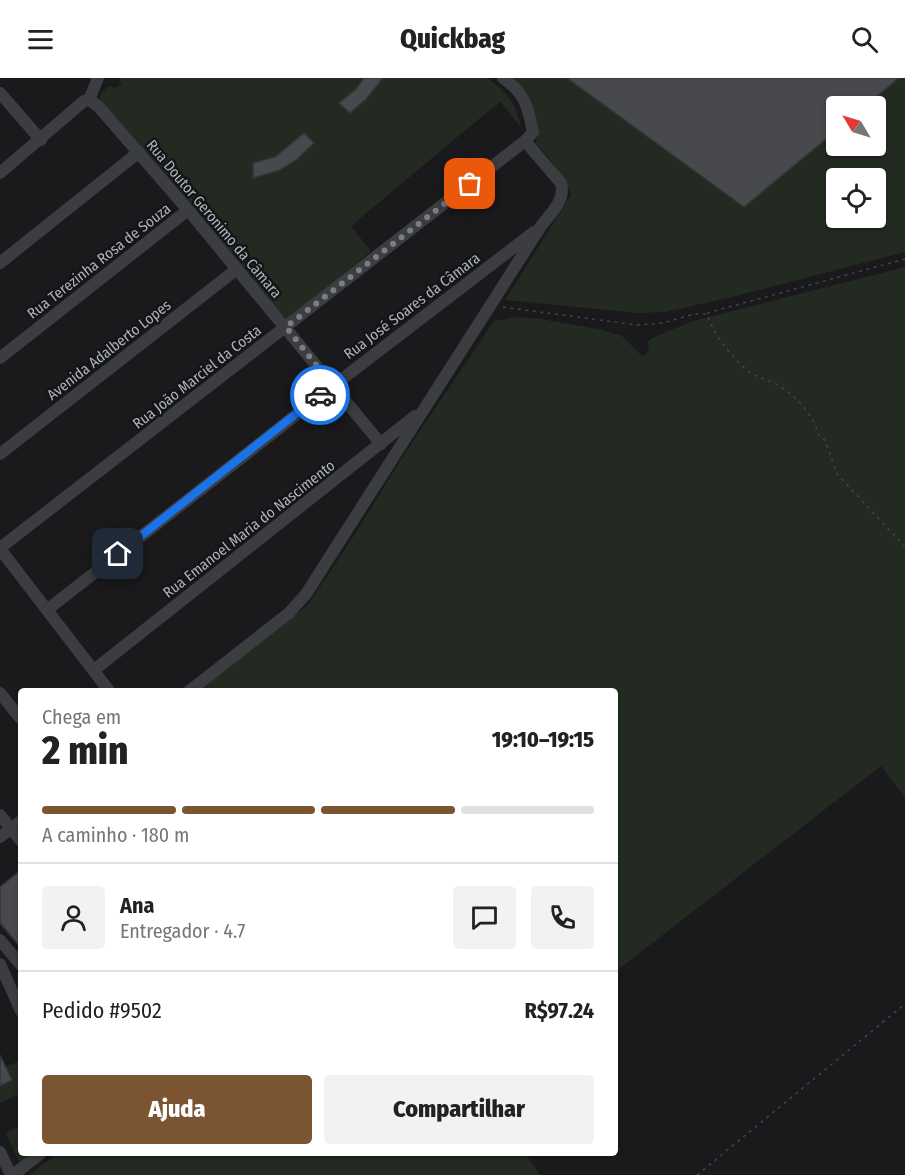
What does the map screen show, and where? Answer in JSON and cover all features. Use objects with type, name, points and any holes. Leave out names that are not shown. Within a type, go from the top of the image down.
[{"type":"street","points":[[0,173],[84,101],[89,100],[98,78]]},
{"type":"street","points":[[193,688],[289,613],[306,594],[541,226],[563,198],[561,183],[525,141],[534,132],[528,108],[516,87],[503,78]]},
{"type":"street","points":[[0,93],[40,140]]},
{"type":"street","name":"Rua Doutor Geronimo da Câmara","points":[[89,100],[98,106],[189,210],[381,444]]},
{"type":"street","name":"Rua João Marciel da Costa","points":[[0,549],[525,141]]},
{"type":"street","points":[[0,263],[138,152]]},
{"type":"street","name":"Rua Terezinha Rosa de Souza","points":[[0,358],[189,210]]},
{"type":"street","name":"Rua José Soares da Câmara","points":[[47,610],[541,226]]},
{"type":"street","name":"Avenida Adalberto Lopes","points":[[0,454],[237,269]]},
{"type":"street","name":"Rua Emanoel Maria do Nascimento","points":[[94,670],[422,411]]},
{"type":"street","points":[[0,549],[107,688]]},
{"type":"street","points":[[0,693],[18,715]]},
{"type":"street","points":[[0,814],[16,825],[0,837]]},
{"type":"street","points":[[0,940],[18,961]]},
{"type":"street","points":[[0,963],[18,1004]]},
{"type":"street","points":[[0,1152],[12,1175],[37,1156]]},
{"type":"path","points":[[492,306],[637,325],[663,323],[905,259]]},
{"type":"path","points":[[703,314],[707,314],[711,325],[724,344],[748,371],[759,378],[775,383],[810,414],[819,436],[825,440],[837,474],[905,547]]},
{"type":"path","points":[[697,1175],[905,1004]]},
{"type":"shaded area","points":[[119,78],[488,78],[510,99],[521,127],[500,102],[479,119],[351,226],[371,251],[289,319],[285,318],[100,101],[101,94],[109,86],[115,88],[122,84]]},
{"type":"shaded area","points":[[508,78],[753,78],[826,106],[826,156],[886,156],[886,96],[863,96],[875,88],[878,78],[905,78],[905,252],[666,312],[638,313],[505,300],[571,195],[557,168],[536,144],[537,134]]},
{"type":"shaded area","points":[[905,267],[905,798],[881,766],[618,970],[618,688],[202,688],[308,605],[405,453],[494,321],[517,317],[603,330],[622,336],[643,357],[649,350],[647,342],[693,321]]},
{"type":"shaded area","points":[[18,1061],[18,1094],[0,1103],[0,1086],[12,1080],[6,1067]]},
{"type":"shaded area","points":[[18,1127],[18,1156],[31,1156],[23,1162],[18,1160],[6,1133]]},
{"type":"shaded area","points":[[54,1156],[527,1156],[540,1175],[29,1175]]},
{"type":"building","points":[[364,78],[383,78],[366,99],[350,113],[339,103],[356,89]]},
{"type":"building","points":[[567,78],[899,78],[877,96],[826,96],[826,139],[744,207]]},
{"type":"building","points":[[304,133],[314,143],[296,160],[280,170],[253,178],[253,163],[275,157]]},
{"type":"building","points":[[18,872],[18,944],[0,923],[0,887]]},
{"type":"building","points":[[0,1055],[12,1080],[0,1086]]},
{"type":"way so far","points":[[320,395],[333,386],[286,327],[470,184]]},
{"type":"route","points":[[118,554],[320,395]]}]
